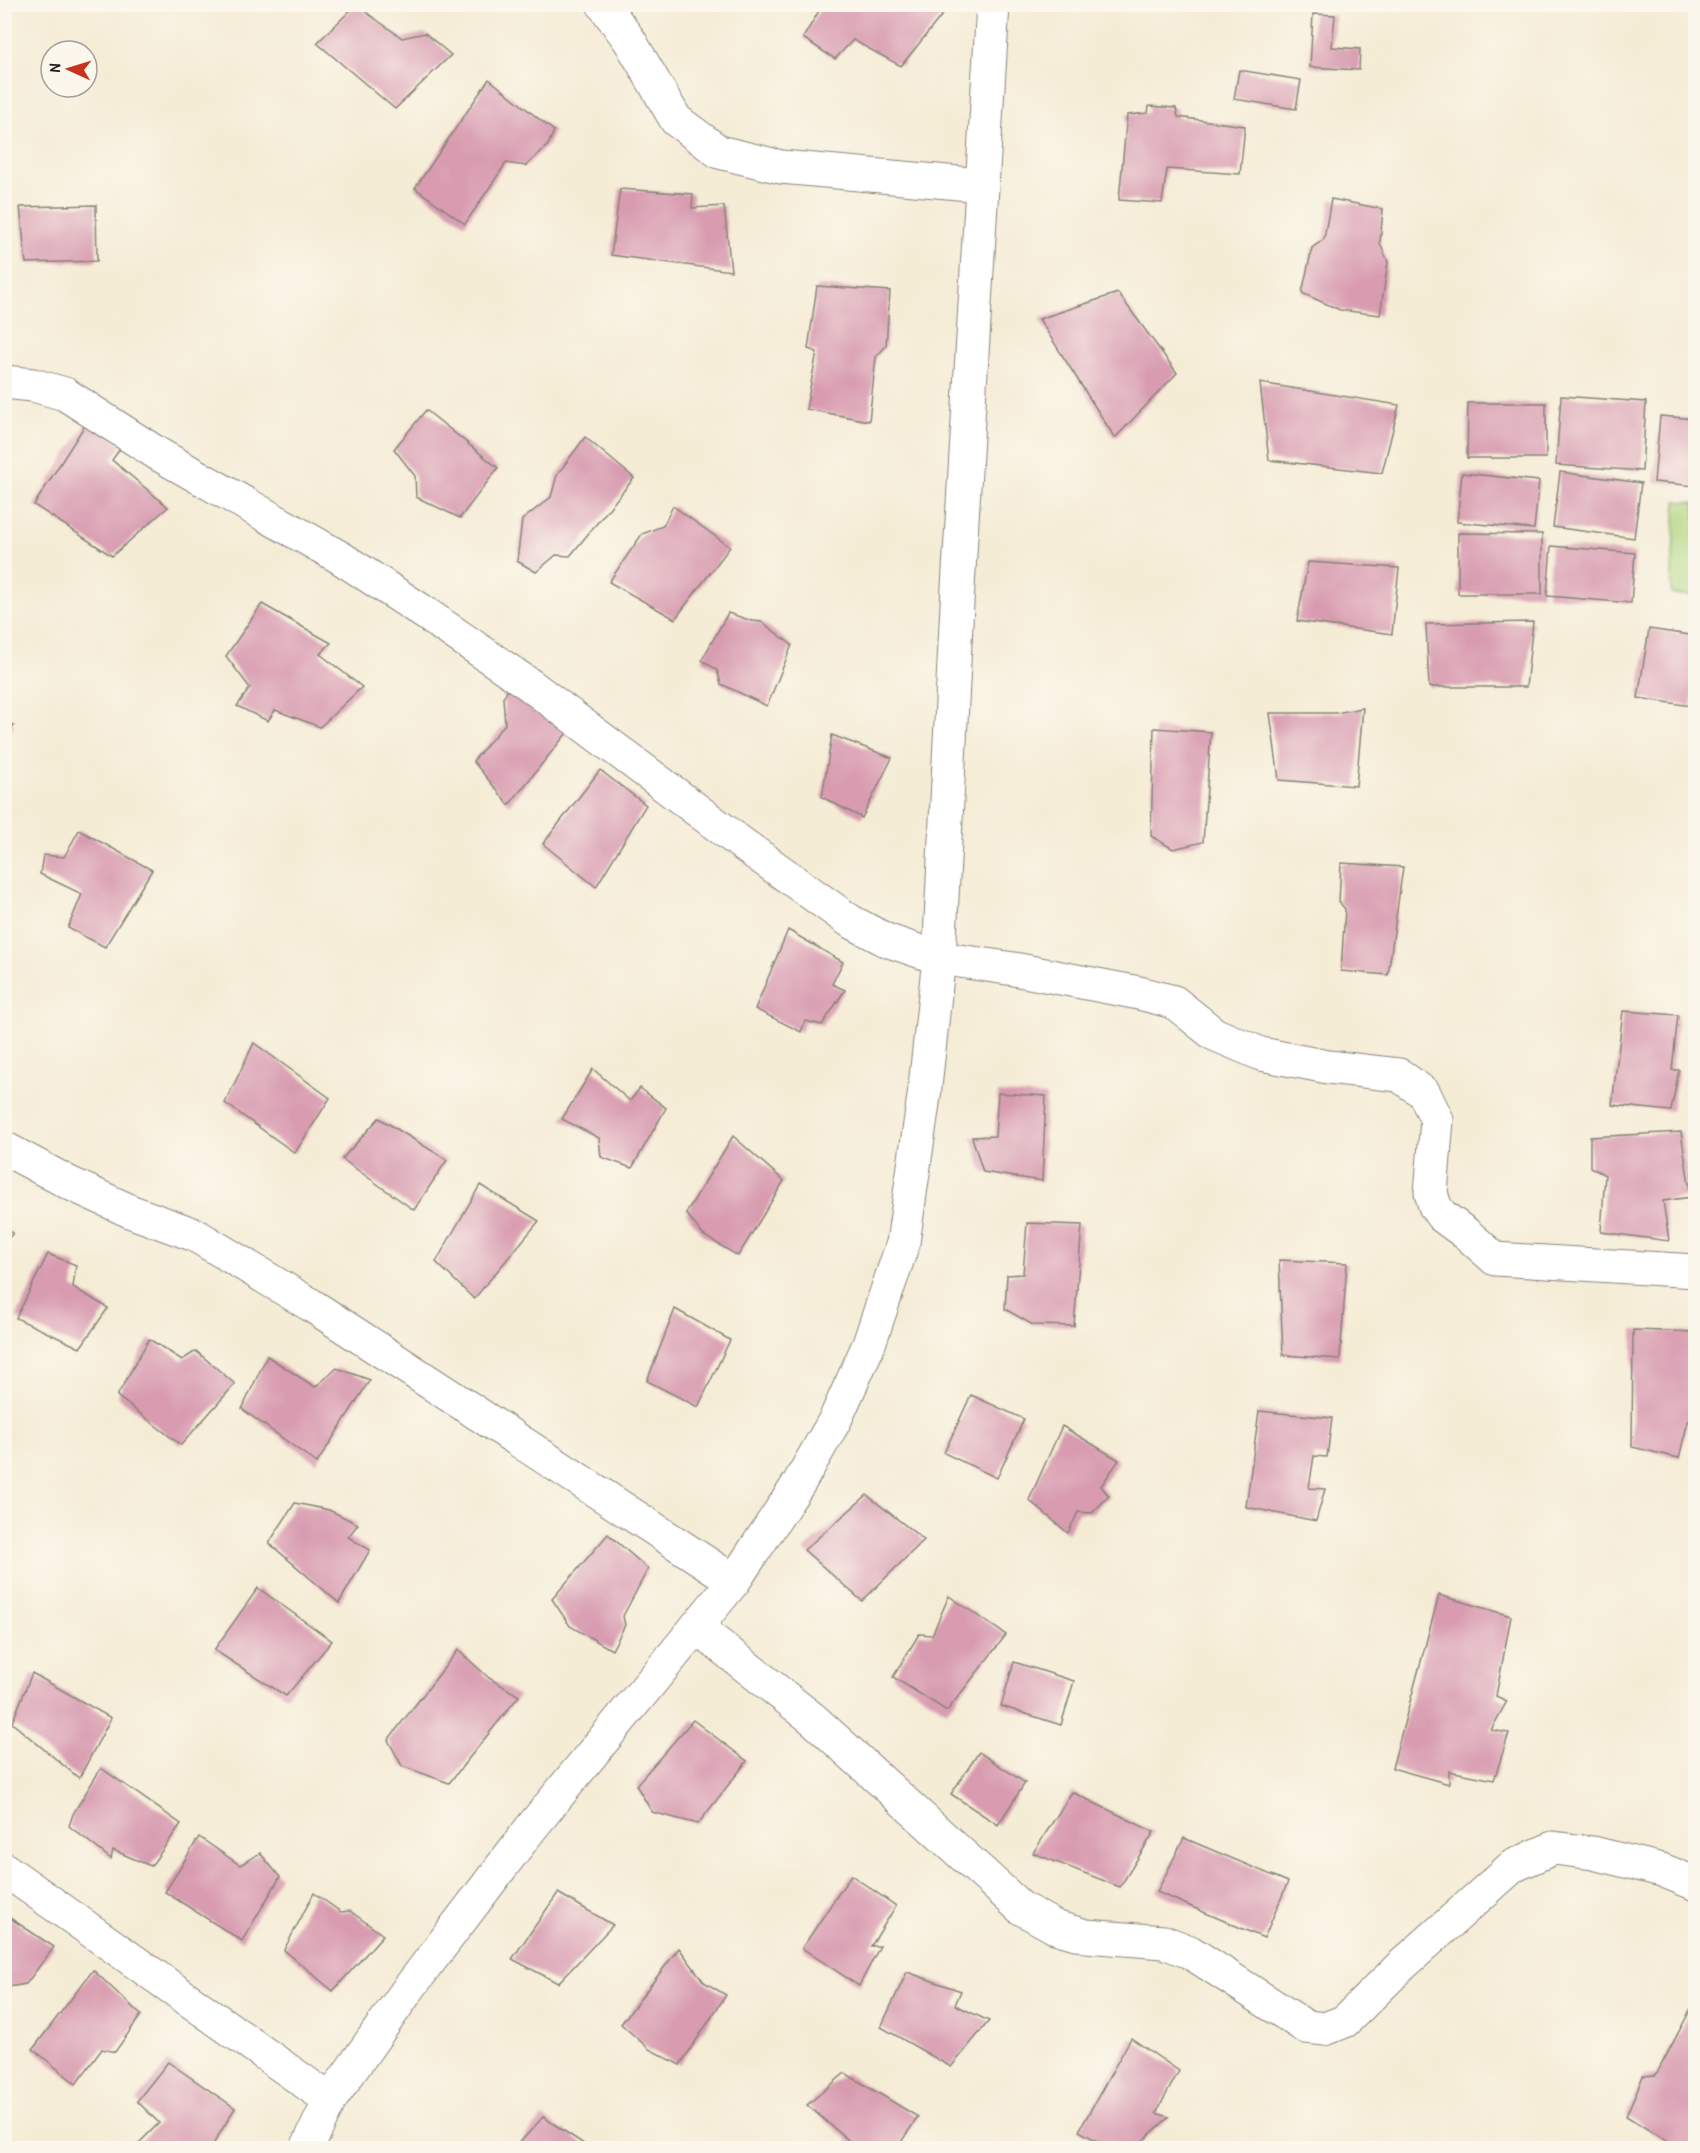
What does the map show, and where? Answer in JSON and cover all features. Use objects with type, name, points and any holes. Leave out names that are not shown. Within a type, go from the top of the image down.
[{"type":"street","points":[[603,4],[630,41],[676,120],[719,152],[780,167],[981,185]]},
{"type":"street","points":[[307,2148],[330,2100],[409,1988],[531,1828],[734,1581],[799,1483],[835,1420],[869,1344],[903,1243],[924,1096],[939,958],[993,4]]},
{"type":"street","points":[[4,382],[33,385],[65,394],[158,454],[341,558],[530,685],[745,846],[850,921],[886,940],[939,958],[1014,969],[1174,1002],[1214,1034],[1261,1054],[1399,1075],[1424,1093],[1437,1120],[1431,1193],[1435,1206],[1442,1216],[1495,1259],[1695,1271]]},
{"type":"street","points":[[4,1148],[69,1183],[132,1212],[195,1235],[311,1305],[734,1581]]},
{"type":"street","points":[[696,1627],[813,1719],[1021,1908],[1055,1927],[1086,1936],[1164,1942],[1190,1952],[1306,2027],[1325,2029],[1345,2021],[1400,1967],[1513,1866],[1553,1848],[1593,1853],[1662,1870],[1695,1884]]},
{"type":"street","points":[[4,1869],[330,2100]]},
{"type":"green space","points":[[1676,501],[1695,503],[1695,596],[1671,594]]},
{"type":"building","points":[[823,4],[940,4],[946,10],[901,66],[853,40],[835,59],[803,38]]},
{"type":"building","points":[[356,5],[402,38],[425,33],[451,55],[395,109],[317,43]]},
{"type":"building","points":[[1313,14],[1335,15],[1332,47],[1360,49],[1359,70],[1310,67]]},
{"type":"building","points":[[1239,70],[1301,80],[1296,109],[1234,99]]},
{"type":"building","points":[[489,79],[554,131],[548,145],[526,166],[506,163],[465,224],[415,188]]},
{"type":"building","points":[[1149,106],[1176,108],[1178,117],[1245,126],[1240,174],[1167,169],[1162,203],[1119,200],[1127,115],[1148,113]]},
{"type":"building","points":[[620,189],[693,194],[692,208],[724,206],[731,271],[611,255]]},
{"type":"building","points":[[1331,199],[1383,209],[1380,243],[1388,262],[1380,315],[1340,310],[1302,293],[1312,248],[1324,239]]},
{"type":"building","points":[[96,205],[97,261],[26,263],[20,207]]},
{"type":"building","points":[[817,286],[890,291],[886,346],[876,357],[869,421],[806,409],[817,352],[808,349]]},
{"type":"building","points":[[1118,293],[1177,373],[1115,438],[1039,319]]},
{"type":"building","points":[[1260,383],[1399,405],[1382,473],[1269,460]]},
{"type":"building","points":[[1561,396],[1646,402],[1642,471],[1556,465]]},
{"type":"building","points":[[1468,403],[1546,403],[1546,458],[1467,458]]},
{"type":"building","points":[[426,410],[498,468],[460,518],[416,497],[415,476],[394,449]]},
{"type":"building","points":[[1660,416],[1696,419],[1696,486],[1654,482]]},
{"type":"building","points":[[90,417],[122,446],[112,460],[168,507],[112,556],[34,505]]},
{"type":"building","points":[[585,437],[634,478],[570,556],[556,555],[536,572],[517,561],[522,520],[551,497],[557,475]]},
{"type":"building","points":[[1560,472],[1641,483],[1634,538],[1553,527]]},
{"type":"building","points":[[1462,473],[1539,481],[1534,529],[1457,522]]},
{"type":"building","points":[[673,506],[730,547],[675,619],[609,582],[642,534],[663,526]]},
{"type":"building","points":[[1458,533],[1542,534],[1542,594],[1458,594]]},
{"type":"building","points":[[1551,546],[1635,553],[1631,603],[1547,596]]},
{"type":"building","points":[[1308,562],[1399,568],[1392,634],[1297,621]]},
{"type":"building","points":[[262,604],[331,643],[320,654],[362,687],[320,727],[275,710],[268,721],[237,706],[250,688],[226,656]]},
{"type":"building","points":[[728,613],[762,622],[792,645],[767,706],[721,684],[717,670],[702,660]]},
{"type":"building","points":[[1533,622],[1526,687],[1429,687],[1426,624]]},
{"type":"building","points":[[1649,629],[1696,636],[1696,682],[1691,706],[1638,698]]},
{"type":"building","points":[[513,681],[574,724],[509,805],[473,761],[505,724],[503,698]]},
{"type":"building","points":[[1363,708],[1356,786],[1279,780],[1270,713],[1336,713]]},
{"type":"building","points":[[4,719],[14,726],[4,740]]},
{"type":"building","points":[[1154,728],[1211,732],[1203,842],[1173,849],[1151,836]]},
{"type":"building","points":[[832,735],[892,758],[862,818],[822,797]]},
{"type":"building","points":[[600,770],[646,805],[596,887],[543,844]]},
{"type":"building","points":[[79,830],[152,870],[105,947],[68,928],[82,894],[40,874],[43,855],[64,857]]},
{"type":"building","points":[[1341,863],[1403,867],[1388,975],[1341,971],[1345,909],[1339,902]]},
{"type":"building","points":[[788,930],[843,962],[832,984],[845,990],[822,1025],[805,1021],[801,1032],[755,1009]]},
{"type":"building","points":[[1623,1011],[1678,1015],[1672,1070],[1679,1070],[1671,1111],[1612,1105]]},
{"type":"building","points":[[254,1043],[330,1098],[295,1153],[225,1103]]},
{"type":"building","points":[[593,1069],[630,1101],[640,1088],[666,1108],[632,1168],[601,1157],[599,1138],[562,1119]]},
{"type":"building","points":[[998,1093],[1046,1096],[1042,1181],[983,1172],[972,1137],[995,1136]]},
{"type":"building","points":[[379,1118],[447,1160],[414,1210],[342,1159]]},
{"type":"building","points":[[1681,1132],[1691,1197],[1663,1201],[1669,1241],[1601,1232],[1605,1175],[1590,1167],[1590,1137]]},
{"type":"building","points":[[733,1136],[784,1181],[738,1256],[703,1235],[686,1213]]},
{"type":"building","points":[[480,1185],[539,1221],[474,1299],[436,1262]]},
{"type":"building","points":[[1027,1223],[1082,1225],[1074,1326],[1033,1325],[1005,1309],[1007,1275],[1023,1274]]},
{"type":"building","points":[[4,1229],[13,1233],[4,1243]]},
{"type":"building","points":[[48,1254],[76,1265],[73,1287],[108,1308],[80,1348],[16,1318]]},
{"type":"building","points":[[1279,1260],[1347,1263],[1340,1359],[1283,1355]]},
{"type":"building","points":[[675,1309],[730,1340],[698,1407],[647,1381]]},
{"type":"building","points":[[1633,1330],[1695,1332],[1696,1418],[1688,1421],[1679,1458],[1632,1447]]},
{"type":"building","points":[[149,1339],[182,1360],[196,1351],[235,1384],[181,1445],[117,1396]]},
{"type":"building","points":[[267,1356],[315,1387],[337,1368],[370,1380],[317,1463],[242,1409]]},
{"type":"building","points":[[971,1395],[1024,1419],[997,1478],[944,1453]]},
{"type":"building","points":[[1259,1411],[1332,1418],[1327,1457],[1314,1456],[1309,1488],[1325,1489],[1316,1521],[1246,1507]]},
{"type":"building","points":[[1062,1426],[1119,1460],[1101,1486],[1109,1496],[1092,1513],[1078,1512],[1068,1533],[1029,1500]]},
{"type":"building","points":[[867,1495],[924,1540],[862,1601],[804,1550]]},
{"type":"building","points":[[295,1503],[329,1510],[358,1524],[348,1537],[370,1550],[339,1603],[269,1543]]},
{"type":"building","points":[[608,1534],[648,1569],[623,1616],[625,1625],[612,1650],[570,1626],[552,1599]]},
{"type":"building","points":[[258,1588],[332,1641],[286,1696],[214,1650]]},
{"type":"building","points":[[1439,1595],[1511,1616],[1496,1696],[1507,1701],[1491,1730],[1509,1733],[1494,1780],[1449,1771],[1449,1784],[1392,1768]]},
{"type":"building","points":[[949,1596],[1006,1635],[947,1711],[893,1677],[919,1634],[932,1635]]},
{"type":"building","points":[[458,1650],[489,1678],[519,1696],[449,1783],[402,1766],[388,1740]]},
{"type":"building","points":[[1014,1662],[1074,1681],[1061,1725],[1001,1706]]},
{"type":"building","points":[[32,1673],[111,1718],[79,1778],[12,1723]]},
{"type":"building","points":[[693,1720],[747,1761],[698,1824],[652,1812],[636,1785]]},
{"type":"building","points":[[979,1752],[1025,1783],[998,1825],[951,1794]]},
{"type":"building","points":[[101,1768],[181,1824],[151,1866],[113,1850],[111,1859],[69,1826],[73,1814]]},
{"type":"building","points":[[1072,1792],[1154,1832],[1120,1887],[1033,1853]]},
{"type":"building","points":[[199,1837],[240,1865],[260,1853],[280,1877],[242,1941],[165,1892]]},
{"type":"building","points":[[1184,1838],[1288,1882],[1264,1938],[1157,1892]]},
{"type":"building","points":[[851,1875],[896,1906],[871,1946],[880,1946],[859,1986],[802,1948]]},
{"type":"building","points":[[314,1893],[341,1912],[350,1911],[383,1935],[333,1991],[284,1950]]},
{"type":"building","points":[[558,1893],[613,1925],[558,1983],[512,1959]]},
{"type":"building","points":[[4,1914],[54,1947],[26,1984],[8,1987],[4,1991]]},
{"type":"building","points":[[679,1948],[704,1982],[726,1995],[680,2065],[649,2049],[621,2024]]},
{"type":"building","points":[[93,1970],[141,2015],[115,2052],[102,2049],[76,2084],[33,2049]]},
{"type":"building","points":[[907,1972],[961,1991],[955,2005],[989,2021],[951,2067],[881,2027]]},
{"type":"building","points":[[1696,1999],[1696,2148],[1678,2148],[1626,2116],[1643,2076],[1656,2075]]},
{"type":"building","points":[[1131,2038],[1179,2071],[1156,2113],[1169,2117],[1135,2148],[1110,2148],[1079,2131]]},
{"type":"building","points":[[168,2062],[235,2108],[211,2148],[134,2148],[159,2123],[137,2101]]},
{"type":"building","points":[[845,2073],[918,2117],[897,2148],[849,2148],[848,2140],[807,2105]]},
{"type":"building","points":[[543,2117],[590,2148],[515,2148]]},
{"type":"building","points":[[936,2142],[944,2148],[932,2148]]}]
